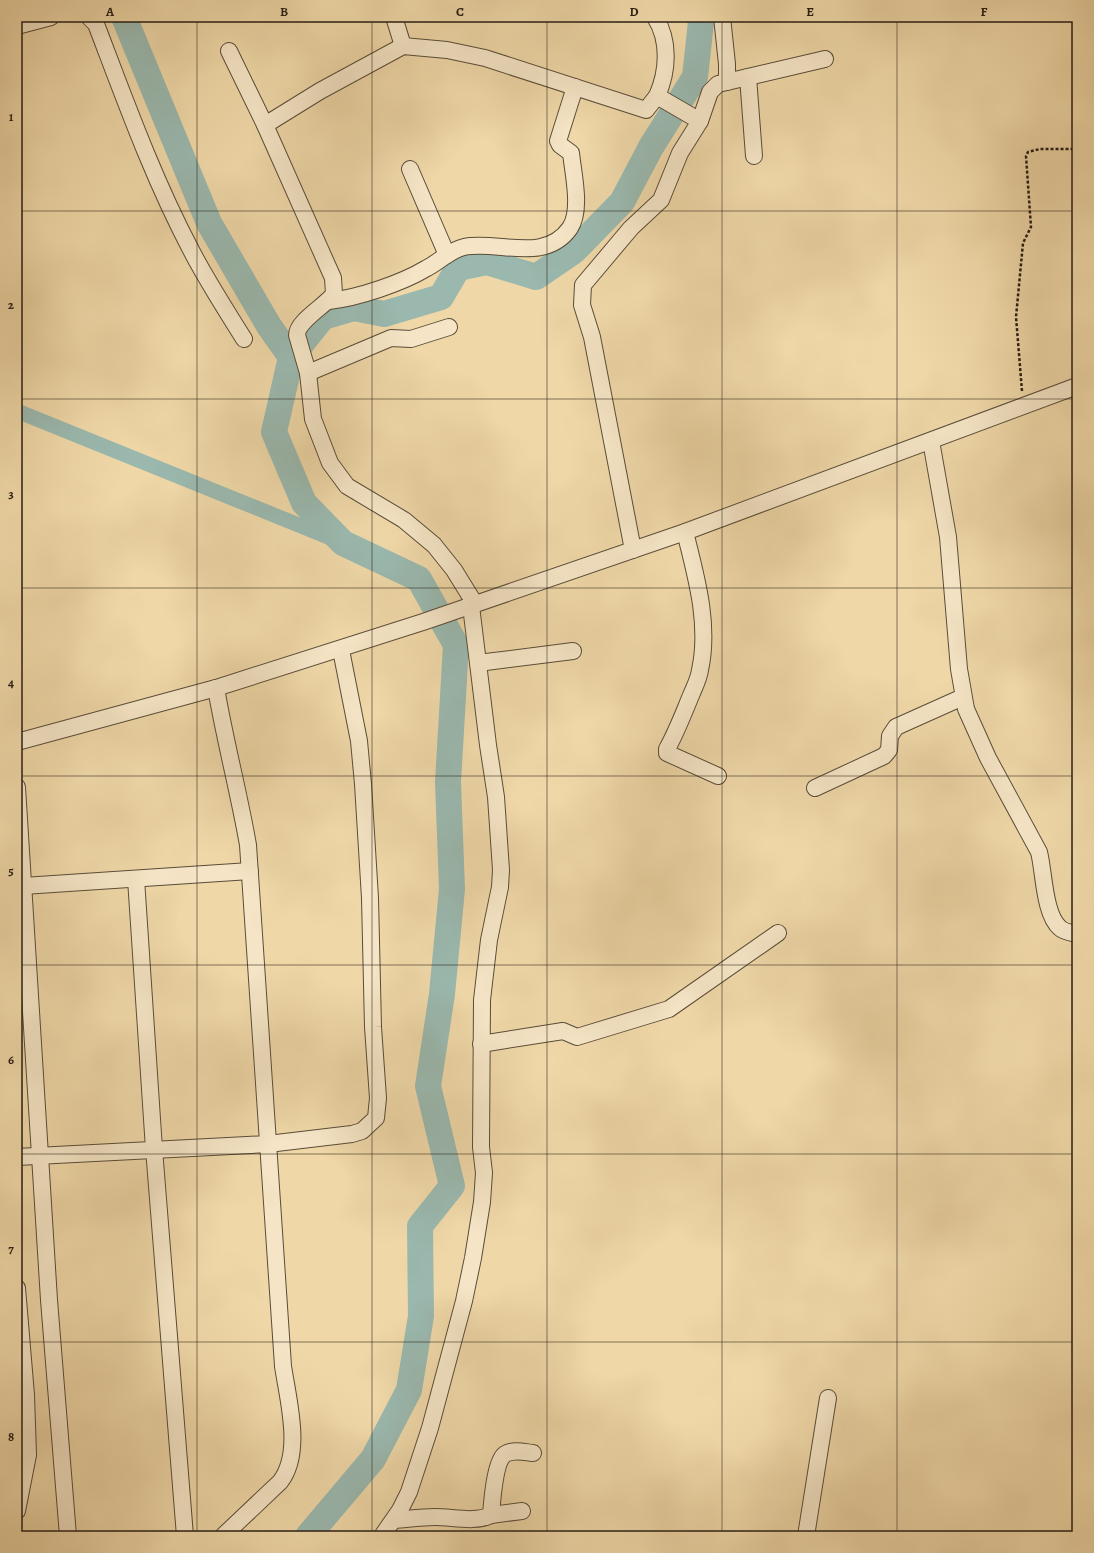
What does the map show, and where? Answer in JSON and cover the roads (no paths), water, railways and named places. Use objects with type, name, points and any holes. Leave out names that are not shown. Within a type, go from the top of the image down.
[{"type":"street","points":[[17,26],[50,17]]},
{"type":"street","points":[[89,17],[96,24],[126,103],[160,184],[190,249],[244,339]]},
{"type":"street","points":[[394,17],[403,46]]},
{"type":"street","points":[[655,17],[663,33],[666,50],[663,99]]},
{"type":"street","points":[[722,17],[727,64],[727,82]]},
{"type":"street","points":[[265,125],[320,91],[403,46],[448,50],[485,58],[646,110],[663,99]]},
{"type":"street","points":[[229,51],[265,125],[333,278],[334,294],[329,301],[302,323],[297,330],[298,342],[306,364],[313,419],[324,450],[338,475],[347,486],[404,520],[434,545],[454,570],[470,606],[496,797],[501,870],[500,887],[485,972],[481,1019],[481,1147],[484,1173],[480,1222],[448,1366],[416,1474],[394,1520],[382,1536]]},
{"type":"street","points":[[633,550],[592,337],[582,305],[581,290],[588,277],[632,228],[661,200],[680,153],[697,118],[710,92],[718,84],[825,59]]},
{"type":"street","points":[[748,77],[754,156]]},
{"type":"street","points":[[329,301],[355,296],[412,276],[461,248],[475,245],[535,248],[545,246],[570,228],[574,218],[576,201],[571,153],[560,145],[558,141],[575,87]]},
{"type":"street","points":[[663,99],[697,118]]},
{"type":"street","points":[[410,169],[447,255]]},
{"type":"street","points":[[306,364],[391,338],[411,339],[449,327]]},
{"type":"street","points":[[17,742],[216,688],[341,650],[685,532],[1077,386]]},
{"type":"street","points":[[932,441],[948,537],[963,697],[970,720],[1038,852],[1042,866],[1046,899],[1057,925],[1060,929],[1077,934]]},
{"type":"street","points":[[685,532],[702,612],[703,645],[700,671],[680,722],[667,749],[667,753],[718,776]]},
{"type":"street","points":[[17,1157],[154,1148],[268,1144],[362,1131],[376,1118],[378,1109],[370,898],[363,784],[359,741],[341,650]]},
{"type":"street","points":[[478,663],[573,651]]},
{"type":"street","points":[[216,688],[225,740],[242,808],[250,871],[283,1366],[291,1423],[292,1456],[286,1475],[280,1482],[223,1536]]},
{"type":"street","points":[[815,788],[884,756],[889,750],[890,736],[896,727],[963,697]]},
{"type":"street","points":[[17,787],[49,1300],[68,1536]]},
{"type":"street","points":[[23,886],[250,871]]},
{"type":"street","points":[[136,879],[154,1148],[185,1536]]},
{"type":"street","points":[[481,1044],[563,1031],[577,1037],[669,1009],[778,933]]},
{"type":"street","points":[[17,1288],[22,1394],[28,1455],[17,1511]]},
{"type":"street","points":[[806,1536],[828,1398]]},
{"type":"street","points":[[491,1515],[498,1466],[504,1455],[514,1451],[533,1453]]},
{"type":"street","points":[[394,1520],[433,1517],[482,1518],[491,1515],[522,1511]]},
{"type":"waterway","points":[[124,17],[209,223],[269,326],[291,357]]},
{"type":"waterway","points":[[308,1536],[373,1459],[409,1390],[421,1316],[420,1226],[452,1186],[428,1086],[442,994],[452,889],[448,782],[456,645],[419,579],[343,543],[304,503],[274,432],[291,357],[323,317],[354,308],[384,314],[441,297],[458,268],[487,262],[536,277],[574,251],[622,202],[651,147],[695,77],[701,22],[699,17]]},
{"type":"waterway","points":[[17,411],[343,543]]}]
